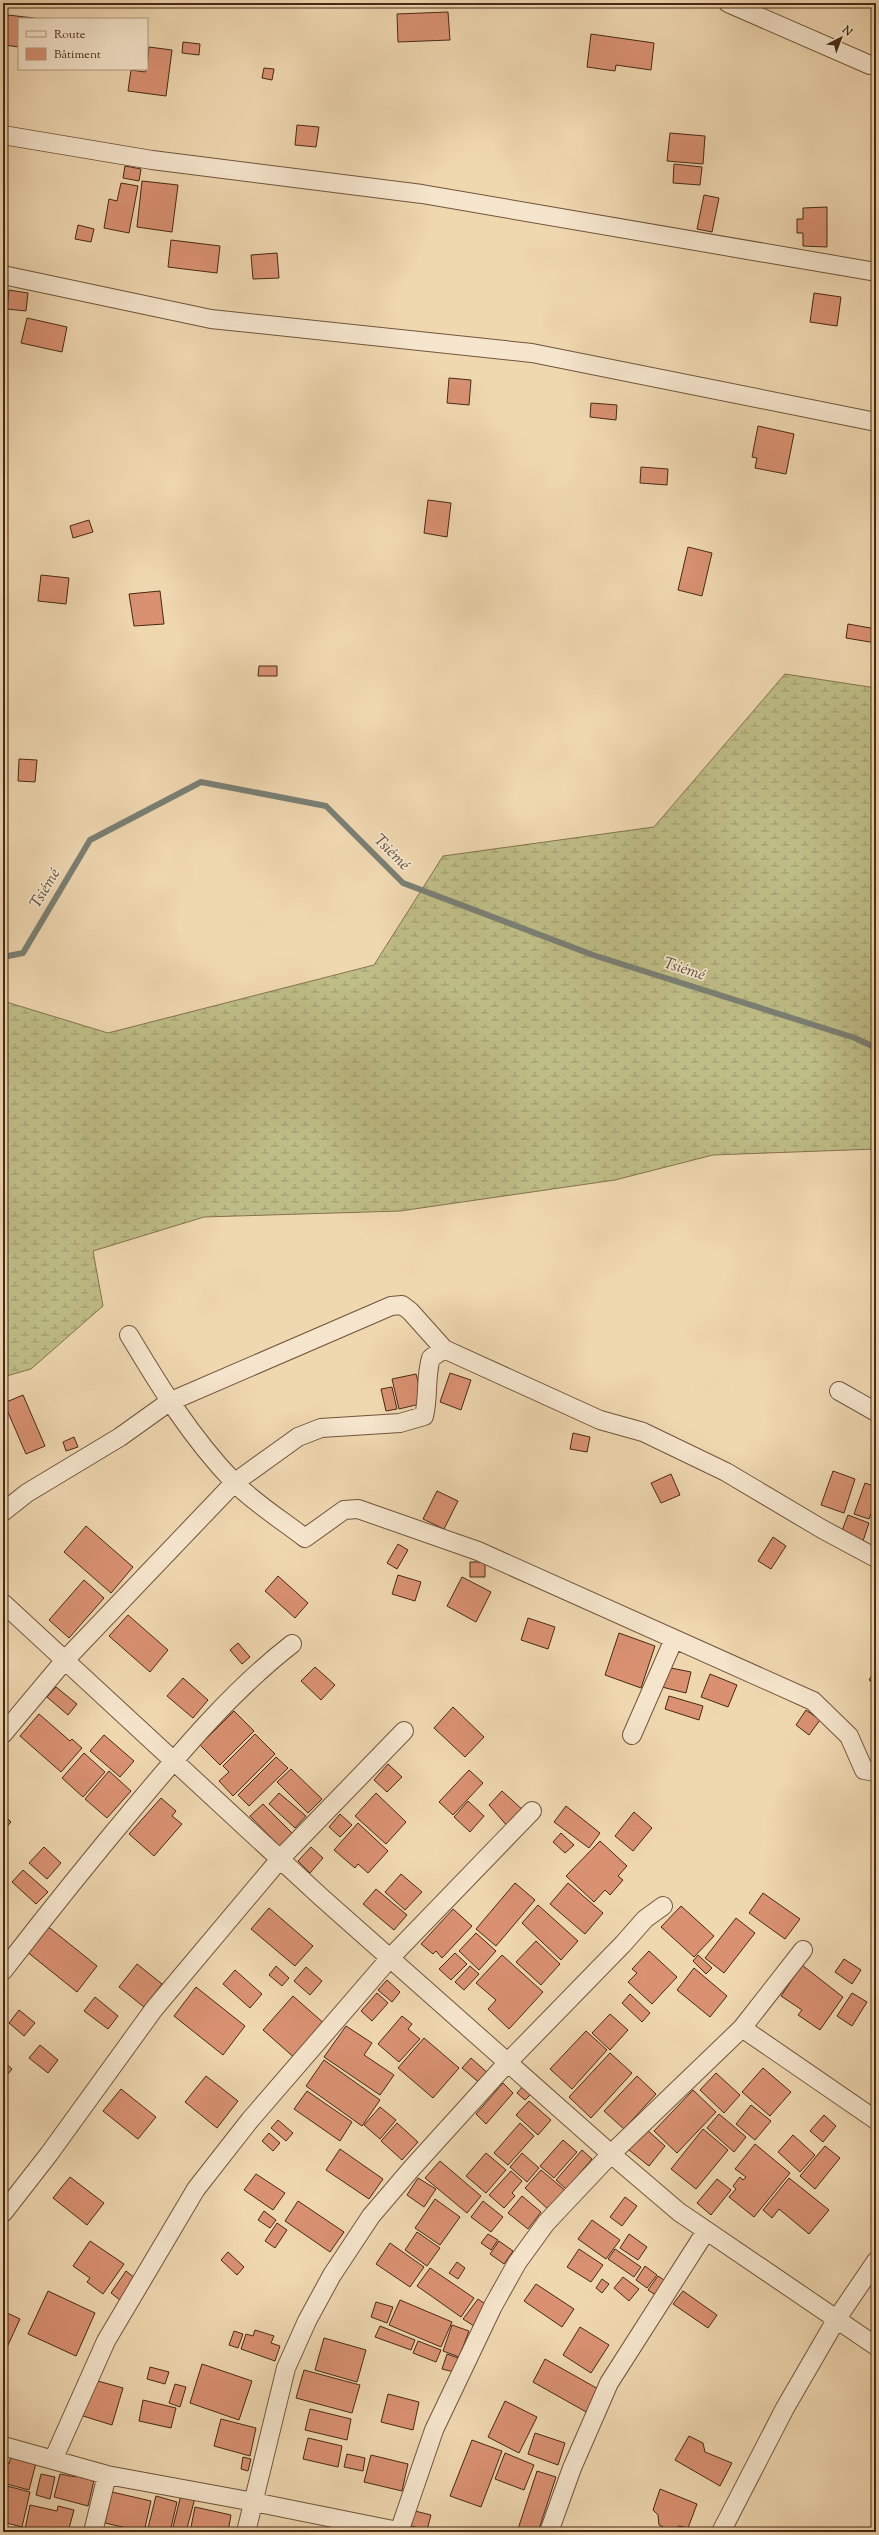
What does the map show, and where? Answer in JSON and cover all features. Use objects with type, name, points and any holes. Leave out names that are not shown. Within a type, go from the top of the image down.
[{"type":"street","points":[[728,3],[870,65]]},
{"type":"street","points":[[3,135],[152,160],[422,194],[876,272]]},
{"type":"street","points":[[3,275],[211,319],[532,353],[876,422]]},
{"type":"street","points":[[3,1512],[27,1492],[120,1437],[169,1402],[392,1306],[402,1305],[410,1311],[444,1350],[600,1420],[643,1432],[726,1472],[822,1529],[876,1558]]},
{"type":"street","points":[[129,1335],[169,1402],[234,1483],[305,1538],[344,1510],[358,1509],[478,1551],[813,1701],[849,1736],[864,1770],[876,1772]]},
{"type":"street","points":[[3,1734],[65,1660],[234,1483],[298,1437],[321,1428],[400,1423],[424,1416],[428,1400],[426,1375],[431,1358],[444,1350]]},
{"type":"street","points":[[840,1391],[876,1412]]},
{"type":"street","points":[[3,1603],[280,1859],[611,2154],[680,2212],[706,2231],[876,2346]]},
{"type":"street","points":[[632,1735],[674,1639]]},
{"type":"street","points":[[3,1971],[61,1895],[173,1760],[261,1668],[292,1644]]},
{"type":"street","points":[[3,2213],[49,2154],[154,2009],[280,1859],[404,1731]]},
{"type":"street","points":[[53,2460],[106,2341],[196,2189],[250,2120],[390,1958],[532,1811]]},
{"type":"street","points":[[246,2532],[286,2368],[307,2321],[332,2275],[371,2216],[508,2062],[623,1944],[645,1919],[663,1906]]},
{"type":"street","points":[[3,2446],[107,2475],[254,2502],[400,2532],[434,2430],[497,2300],[517,2263],[546,2223],[611,2154],[742,2028],[803,1950]]},
{"type":"street","points":[[742,2028],[876,2120]]},
{"type":"street","points":[[549,2532],[572,2468],[609,2383],[706,2231]]},
{"type":"street","points":[[721,2532],[785,2408],[836,2320],[876,2261]]},
{"type":"street","points":[[93,2532],[107,2475]]},
{"type":"green space","points":[[785,674],[876,688],[876,1149],[713,1155],[615,1180],[400,1211],[204,1217],[93,1251],[103,1306],[31,1369],[3,1377],[3,1001],[108,1033],[374,965],[443,856],[654,827]]},
{"type":"building","points":[[448,12],[450,40],[398,42],[397,14]]},
{"type":"building","points":[[8,15],[34,18],[18,18],[18,47],[4,45]]},
{"type":"building","points":[[591,34],[654,43],[651,70],[616,65],[615,71],[587,67]]},
{"type":"building","points":[[183,42],[200,44],[199,55],[182,53]]},
{"type":"building","points":[[149,47],[172,50],[166,96],[128,91],[131,70],[145,72],[148,70]]},
{"type":"building","points":[[264,68],[274,69],[272,80],[262,78]]},
{"type":"building","points":[[297,125],[319,127],[316,147],[295,145]]},
{"type":"building","points":[[670,133],[705,136],[703,164],[667,161]]},
{"type":"building","points":[[674,164],[702,167],[700,185],[673,183]]},
{"type":"building","points":[[125,166],[141,169],[139,181],[123,178]]},
{"type":"building","points":[[142,181],[178,185],[172,232],[137,227]]},
{"type":"building","points":[[121,183],[138,186],[129,233],[104,228],[109,199],[117,201]]},
{"type":"building","points":[[704,195],[719,198],[712,232],[697,229]]},
{"type":"building","points":[[827,207],[827,247],[803,246],[803,233],[797,233],[797,219],[803,219],[803,208]]},
{"type":"building","points":[[78,225],[94,229],[91,242],[75,239]]},
{"type":"building","points":[[171,240],[220,246],[217,273],[168,267]]},
{"type":"building","points":[[277,253],[279,278],[253,279],[251,255]]},
{"type":"building","points":[[9,290],[28,293],[26,311],[7,309]]},
{"type":"building","points":[[814,293],[841,297],[837,326],[810,322]]},
{"type":"building","points":[[27,318],[67,327],[62,352],[21,343]]},
{"type":"building","points":[[449,378],[471,380],[469,405],[447,403]]},
{"type":"building","points":[[591,403],[617,405],[616,420],[590,417]]},
{"type":"building","points":[[758,426],[794,434],[786,474],[755,468],[757,458],[752,457]]},
{"type":"building","points":[[641,467],[668,469],[667,485],[640,483]]},
{"type":"building","points":[[428,500],[451,503],[447,537],[424,533]]},
{"type":"building","points":[[89,520],[93,532],[73,538],[70,526]]},
{"type":"building","points":[[688,547],[712,553],[702,596],[678,590]]},
{"type":"building","points":[[41,575],[69,578],[66,604],[38,601]]},
{"type":"building","points":[[160,591],[164,624],[134,626],[129,594]]},
{"type":"building","points":[[848,624],[876,629],[876,643],[846,638]]},
{"type":"building","points":[[259,666],[277,666],[277,676],[258,676]]},
{"type":"building","points":[[19,759],[37,760],[35,782],[18,781]]},
{"type":"building","points":[[450,1373],[471,1380],[461,1410],[440,1402]]},
{"type":"building","points":[[416,1374],[424,1403],[399,1409],[392,1379]]},
{"type":"building","points":[[392,1387],[397,1409],[386,1411],[381,1389]]},
{"type":"building","points":[[23,1395],[45,1446],[26,1454],[4,1403]]},
{"type":"building","points":[[573,1433],[590,1437],[587,1452],[570,1449]]},
{"type":"building","points":[[74,1437],[78,1447],[66,1451],[63,1442]]},
{"type":"building","points":[[833,1471],[855,1479],[844,1513],[821,1505]]},
{"type":"building","points":[[671,1474],[680,1495],[661,1503],[651,1483]]},
{"type":"building","points":[[865,1483],[876,1487],[876,1500],[869,1519],[854,1514]]},
{"type":"building","points":[[437,1491],[458,1501],[444,1529],[423,1519]]},
{"type":"building","points":[[848,1515],[869,1523],[863,1541],[841,1533]]},
{"type":"building","points":[[86,1526],[133,1567],[111,1593],[64,1552]]},
{"type":"building","points":[[876,1528],[876,1545],[872,1544]]},
{"type":"building","points":[[773,1537],[786,1546],[771,1569],[758,1561]]},
{"type":"building","points":[[398,1544],[408,1550],[397,1569],[387,1563]]},
{"type":"building","points":[[470,1562],[485,1562],[485,1577],[470,1577]]},
{"type":"building","points":[[398,1575],[421,1582],[415,1601],[392,1594]]},
{"type":"building","points":[[278,1576],[308,1603],[295,1618],[265,1591]]},
{"type":"building","points":[[462,1577],[491,1592],[476,1622],[447,1606]]},
{"type":"building","points":[[84,1580],[104,1598],[69,1638],[49,1620]]},
{"type":"building","points":[[128,1615],[168,1650],[150,1672],[109,1636]]},
{"type":"building","points":[[528,1618],[555,1627],[548,1649],[521,1640]]},
{"type":"building","points":[[619,1633],[655,1646],[641,1688],[605,1675]]},
{"type":"building","points":[[238,1643],[250,1657],[242,1664],[230,1650]]},
{"type":"building","points":[[315,1667],[335,1685],[321,1700],[301,1681]]},
{"type":"building","points":[[666,1667],[691,1672],[686,1693],[662,1687]]},
{"type":"building","points":[[876,1669],[876,1685],[869,1680]]},
{"type":"building","points":[[710,1674],[737,1685],[728,1707],[701,1697]]},
{"type":"building","points":[[183,1678],[208,1700],[193,1718],[167,1696]]},
{"type":"building","points":[[56,1687],[77,1704],[68,1715],[47,1697]]},
{"type":"building","points":[[669,1696],[703,1706],[699,1720],[665,1709]]},
{"type":"building","points":[[453,1707],[484,1737],[465,1757],[434,1728]]},
{"type":"building","points":[[806,1710],[820,1720],[809,1735],[796,1725]]},
{"type":"building","points":[[234,1711],[254,1731],[220,1765],[200,1745]]},
{"type":"building","points":[[39,1714],[70,1741],[72,1739],[82,1748],[61,1772],[20,1736]]},
{"type":"building","points":[[255,1734],[275,1754],[233,1796],[219,1781],[229,1772],[223,1766]]},
{"type":"building","points":[[104,1735],[134,1761],[120,1777],[90,1751]]},
{"type":"building","points":[[84,1753],[105,1772],[83,1797],[62,1778]]},
{"type":"building","points":[[276,1757],[288,1768],[249,1806],[238,1795]]},
{"type":"building","points":[[388,1764],[402,1777],[387,1792],[374,1780]]},
{"type":"building","points":[[291,1769],[322,1799],[308,1813],[277,1782]]},
{"type":"building","points":[[469,1770],[483,1783],[453,1815],[439,1802]]},
{"type":"building","points":[[109,1771],[131,1791],[107,1818],[85,1799]]},
{"type":"building","points":[[502,1791],[524,1811],[509,1828],[489,1805]]},
{"type":"building","points":[[279,1793],[306,1816],[295,1828],[269,1804]]},
{"type":"building","points":[[376,1793],[406,1822],[386,1844],[355,1816]]},
{"type":"building","points":[[161,1798],[176,1811],[172,1816],[182,1824],[154,1856],[129,1834]]},
{"type":"building","points":[[468,1801],[484,1816],[470,1832],[454,1817]]},
{"type":"building","points":[[263,1804],[294,1835],[281,1848],[250,1816]]},
{"type":"building","points":[[566,1806],[600,1833],[589,1848],[554,1822]]},
{"type":"building","points":[[634,1812],[652,1828],[633,1851],[615,1836]]},
{"type":"building","points":[[3,1814],[11,1822],[3,1831]]},
{"type":"building","points":[[340,1814],[352,1825],[340,1837],[329,1827]]},
{"type":"building","points":[[358,1823],[388,1851],[368,1873],[358,1864],[355,1868],[334,1850]]},
{"type":"building","points":[[561,1833],[574,1845],[565,1853],[553,1842]]},
{"type":"building","points":[[600,1841],[627,1866],[618,1876],[623,1880],[610,1895],[605,1890],[594,1902],[566,1876]]},
{"type":"building","points":[[44,1847],[61,1863],[47,1879],[29,1863]]},
{"type":"building","points":[[311,1847],[323,1858],[310,1873],[298,1861]]},
{"type":"building","points":[[23,1870],[48,1892],[36,1904],[12,1882]]},
{"type":"building","points":[[401,1874],[422,1892],[405,1910],[385,1892]]},
{"type":"building","points":[[515,1883],[535,1900],[496,1946],[476,1929]]},
{"type":"building","points":[[568,1883],[603,1913],[585,1934],[550,1904]]},
{"type":"building","points":[[376,1889],[407,1915],[394,1930],[363,1904]]},
{"type":"building","points":[[3,1893],[8,1898],[3,1904]]},
{"type":"building","points":[[763,1893],[800,1919],[785,1939],[749,1913]]},
{"type":"building","points":[[538,1905],[578,1941],[561,1960],[522,1923]]},
{"type":"building","points":[[681,1906],[714,1936],[694,1957],[661,1927]]},
{"type":"building","points":[[269,1908],[313,1946],[295,1966],[251,1929]]},
{"type":"building","points":[[453,1909],[472,1926],[442,1958],[436,1951],[433,1954],[421,1944]]},
{"type":"building","points":[[736,1918],[755,1933],[724,1973],[705,1958]]},
{"type":"building","points":[[46,1925],[97,1966],[77,1992],[26,1951]]},
{"type":"building","points":[[476,1933],[496,1951],[479,1970],[459,1951]]},
{"type":"building","points":[[536,1941],[560,1964],[541,1985],[516,1962]]},
{"type":"building","points":[[649,1951],[677,1977],[652,2004],[628,1982],[637,1973],[632,1969]]},
{"type":"building","points":[[455,1953],[467,1964],[451,1980],[439,1969]]},
{"type":"building","points":[[502,1955],[543,1992],[509,2029],[488,2009],[496,2000],[476,1983]]},
{"type":"building","points":[[698,1955],[712,1968],[706,1974],[693,1961]]},
{"type":"building","points":[[844,1959],[861,1970],[852,1984],[835,1972]]},
{"type":"building","points":[[137,1964],[162,1984],[144,2007],[119,1987]]},
{"type":"building","points":[[802,1965],[843,1997],[820,2030],[798,2015],[802,2010],[781,1996]]},
{"type":"building","points":[[276,1966],[289,1978],[282,1986],[269,1975]]},
{"type":"building","points":[[470,1966],[479,1974],[464,1990],[455,1982]]},
{"type":"building","points":[[306,1967],[322,1981],[310,1995],[294,1981]]},
{"type":"building","points":[[694,1968],[727,1996],[710,2017],[677,1990]]},
{"type":"building","points":[[235,1970],[262,1994],[250,2008],[223,1984]]},
{"type":"building","points":[[387,1980],[400,1992],[392,2002],[378,1990]]},
{"type":"building","points":[[196,1987],[245,2026],[223,2055],[174,2016]]},
{"type":"building","points":[[377,1993],[388,2003],[372,2021],[361,2011]]},
{"type":"building","points":[[852,1993],[867,2002],[852,2026],[837,2016]]},
{"type":"building","points":[[630,1994],[650,2013],[642,2022],[622,2003]]},
{"type":"building","points":[[293,1996],[327,2026],[297,2060],[263,2030]]},
{"type":"building","points":[[95,1997],[118,2016],[108,2029],[84,2011]]},
{"type":"building","points":[[19,2010],[35,2023],[24,2036],[9,2023]]},
{"type":"building","points":[[610,2014],[628,2030],[610,2050],[592,2033]]},
{"type":"building","points":[[402,2016],[412,2024],[408,2029],[420,2039],[399,2062],[378,2044]]},
{"type":"building","points":[[346,2026],[372,2043],[364,2055],[394,2075],[380,2095],[324,2057]]},
{"type":"building","points":[[586,2031],[607,2050],[572,2089],[550,2069]]},
{"type":"building","points":[[424,2038],[459,2068],[433,2098],[398,2068]]},
{"type":"building","points":[[40,2045],[58,2060],[48,2073],[29,2058]]},
{"type":"building","points":[[610,2053],[632,2073],[591,2118],[569,2097]]},
{"type":"building","points":[[471,2058],[490,2075],[482,2085],[462,2068]]},
{"type":"building","points":[[324,2060],[380,2100],[362,2126],[306,2086]]},
{"type":"building","points":[[3,2061],[12,2069],[3,2080]]},
{"type":"building","points":[[763,2068],[791,2092],[770,2116],[742,2092]]},
{"type":"building","points":[[716,2073],[740,2095],[724,2113],[700,2090]]},
{"type":"building","points":[[206,2076],[238,2101],[217,2128],[185,2102]]},
{"type":"building","points":[[637,2076],[656,2094],[624,2129],[604,2111]]},
{"type":"building","points":[[503,2083],[513,2093],[486,2124],[476,2114]]},
{"type":"building","points":[[525,2084],[533,2092],[525,2100],[517,2093]]},
{"type":"building","points":[[121,2089],[156,2117],[138,2139],[103,2111]]},
{"type":"building","points":[[693,2090],[716,2112],[677,2153],[654,2131]]},
{"type":"building","points":[[307,2091],[352,2122],[340,2141],[294,2109]]},
{"type":"building","points":[[529,2101],[551,2120],[538,2135],[516,2115]]},
{"type":"building","points":[[751,2105],[771,2121],[755,2140],[736,2124]]},
{"type":"building","points":[[380,2107],[396,2120],[380,2139],[364,2125]]},
{"type":"building","points":[[719,2114],[746,2137],[734,2152],[707,2128]]},
{"type":"building","points":[[824,2115],[836,2126],[823,2142],[810,2131]]},
{"type":"building","points":[[278,2120],[293,2133],[286,2141],[271,2128]]},
{"type":"building","points":[[397,2123],[418,2142],[402,2160],[381,2141]]},
{"type":"building","points":[[520,2123],[534,2136],[508,2165],[494,2153]]},
{"type":"building","points":[[646,2129],[665,2146],[649,2166],[629,2150]]},
{"type":"building","points":[[703,2129],[728,2150],[696,2189],[671,2169]]},
{"type":"building","points":[[269,2133],[280,2143],[273,2151],[262,2141]]},
{"type":"building","points":[[793,2135],[815,2155],[800,2172],[778,2152]]},
{"type":"building","points":[[563,2140],[577,2152],[554,2178],[540,2166]]},
{"type":"building","points":[[755,2144],[790,2173],[754,2217],[729,2197],[736,2189],[733,2186],[740,2177],[743,2180],[746,2177],[735,2169]]},
{"type":"building","points":[[825,2146],[840,2158],[815,2189],[800,2176]]},
{"type":"building","points":[[340,2149],[383,2179],[369,2199],[326,2170]]},
{"type":"building","points":[[582,2150],[592,2159],[566,2189],[556,2180]]},
{"type":"building","points":[[486,2153],[506,2170],[486,2193],[466,2176]]},
{"type":"building","points":[[522,2153],[539,2168],[527,2182],[510,2167]]},
{"type":"building","points":[[440,2161],[481,2196],[467,2213],[425,2178]]},
{"type":"building","points":[[541,2170],[567,2192],[550,2211],[525,2188]]},
{"type":"building","points":[[511,2171],[522,2181],[512,2193],[515,2196],[504,2208],[489,2195]]},
{"type":"building","points":[[256,2174],[285,2193],[273,2210],[244,2190]]},
{"type":"building","points":[[70,2177],[104,2203],[87,2225],[53,2198]]},
{"type":"building","points":[[418,2178],[436,2189],[424,2207],[407,2195]]},
{"type":"building","points":[[789,2178],[829,2210],[809,2234],[779,2209],[772,2218],[763,2210]]},
{"type":"building","points":[[717,2179],[731,2190],[711,2215],[697,2203]]},
{"type":"building","points":[[3,2189],[9,2194],[3,2201]]},
{"type":"building","points":[[522,2196],[541,2212],[528,2229],[508,2213]]},
{"type":"building","points":[[625,2197],[637,2206],[622,2226],[610,2217]]},
{"type":"building","points":[[435,2199],[460,2217],[440,2245],[415,2228]]},
{"type":"building","points":[[298,2201],[344,2232],[330,2252],[285,2221]]},
{"type":"building","points":[[483,2201],[503,2217],[491,2232],[471,2217]]},
{"type":"building","points":[[264,2211],[276,2220],[270,2228],[258,2220]]},
{"type":"building","points":[[592,2220],[620,2240],[606,2259],[578,2239]]},
{"type":"building","points":[[277,2223],[287,2230],[275,2248],[265,2241]]},
{"type":"building","points":[[417,2232],[440,2248],[427,2266],[405,2250]]},
{"type":"building","points":[[488,2234],[498,2240],[491,2250],[481,2243]]},
{"type":"building","points":[[629,2234],[647,2247],[638,2260],[620,2248]]},
{"type":"building","points":[[90,2241],[124,2264],[103,2294],[87,2282],[90,2278],[73,2266]]},
{"type":"building","points":[[499,2241],[513,2251],[504,2264],[490,2254]]},
{"type":"building","points":[[390,2243],[424,2267],[410,2287],[376,2264]]},
{"type":"building","points":[[579,2249],[603,2265],[591,2282],[567,2267]]},
{"type":"building","points":[[615,2249],[641,2267],[634,2277],[608,2259]]},
{"type":"building","points":[[228,2252],[244,2267],[237,2275],[221,2260]]},
{"type":"building","points":[[457,2262],[465,2268],[458,2279],[449,2273]]},
{"type":"building","points":[[645,2266],[657,2275],[647,2288],[636,2280]]},
{"type":"building","points":[[430,2268],[474,2298],[461,2317],[417,2286]]},
{"type":"building","points":[[126,2271],[135,2278],[120,2300],[111,2293]]},
{"type":"building","points":[[658,2276],[667,2282],[657,2296],[648,2290]]},
{"type":"building","points":[[623,2277],[639,2289],[629,2301],[614,2288]]},
{"type":"building","points":[[602,2279],[609,2284],[602,2293],[596,2288]]},
{"type":"building","points":[[536,2284],[574,2309],[562,2327],[524,2301]]},
{"type":"building","points":[[48,2291],[95,2313],[76,2356],[28,2334]]},
{"type":"building","points":[[683,2291],[717,2315],[708,2328],[673,2304]]},
{"type":"building","points":[[478,2299],[488,2306],[474,2326],[463,2319]]},
{"type":"building","points":[[400,2300],[452,2322],[441,2347],[389,2325]]},
{"type":"building","points":[[376,2302],[393,2307],[387,2323],[371,2317]]},
{"type":"building","points":[[3,2311],[20,2319],[3,2356]]},
{"type":"building","points":[[452,2325],[469,2331],[459,2357],[443,2351]]},
{"type":"building","points":[[380,2326],[415,2340],[411,2350],[375,2337]]},
{"type":"building","points":[[580,2327],[609,2345],[591,2373],[563,2355]]},
{"type":"building","points":[[255,2330],[274,2336],[271,2343],[280,2346],[275,2361],[241,2349],[246,2334],[253,2336]]},
{"type":"building","points":[[234,2331],[243,2334],[238,2348],[229,2345]]},
{"type":"building","points":[[324,2338],[366,2350],[357,2382],[315,2370]]},
{"type":"building","points":[[418,2341],[441,2350],[436,2362],[413,2353]]},
{"type":"building","points":[[447,2354],[458,2358],[454,2372],[442,2369]]},
{"type":"building","points":[[545,2359],[600,2390],[588,2413],[533,2382]]},
{"type":"building","points":[[202,2364],[252,2381],[239,2420],[190,2403]]},
{"type":"building","points":[[150,2367],[169,2372],[165,2384],[147,2379]]},
{"type":"building","points":[[304,2370],[360,2385],[352,2413],[296,2398]]},
{"type":"building","points":[[94,2380],[123,2388],[112,2425],[83,2416]]},
{"type":"building","points":[[175,2384],[186,2387],[180,2407],[169,2403]]},
{"type":"building","points":[[388,2394],[419,2402],[413,2430],[381,2422]]},
{"type":"building","points":[[143,2400],[176,2408],[171,2428],[139,2421]]},
{"type":"building","points":[[505,2401],[537,2417],[519,2453],[488,2437]]},
{"type":"building","points":[[310,2409],[351,2419],[347,2440],[305,2430]]},
{"type":"building","points":[[221,2419],[256,2428],[250,2456],[214,2446]]},
{"type":"building","points":[[535,2433],[565,2443],[558,2465],[528,2454]]},
{"type":"building","points":[[689,2436],[703,2443],[705,2452],[732,2463],[720,2486],[675,2460]]},
{"type":"building","points":[[308,2438],[342,2446],[338,2467],[303,2459]]},
{"type":"building","points":[[472,2440],[502,2451],[481,2507],[450,2496]]},
{"type":"building","points":[[505,2453],[534,2465],[524,2490],[495,2479]]},
{"type":"building","points":[[347,2454],[365,2458],[363,2471],[344,2467]]},
{"type":"building","points":[[371,2455],[408,2464],[402,2491],[364,2482]]},
{"type":"building","points":[[11,2457],[36,2463],[29,2490],[3,2483],[4,2462],[9,2464]]},
{"type":"building","points":[[243,2457],[251,2459],[248,2471],[241,2469]]},
{"type":"building","points":[[537,2471],[556,2477],[538,2532],[517,2532]]},
{"type":"building","points":[[78,2472],[95,2476],[88,2506],[54,2497],[60,2474],[76,2477]]},
{"type":"building","points":[[41,2474],[55,2477],[50,2499],[36,2495]]},
{"type":"building","points":[[3,2485],[30,2492],[22,2527],[3,2522]]},
{"type":"building","points":[[660,2489],[697,2504],[688,2528],[679,2526],[671,2531],[659,2525],[658,2515],[653,2510]]},
{"type":"building","points":[[112,2492],[151,2501],[144,2532],[105,2523]]},
{"type":"building","points":[[181,2495],[195,2498],[186,2532],[172,2531]]},
{"type":"building","points":[[156,2496],[177,2502],[170,2532],[147,2532]]},
{"type":"building","points":[[30,2505],[57,2511],[58,2506],[74,2510],[68,2532],[37,2532],[25,2529]]},
{"type":"building","points":[[195,2507],[231,2515],[228,2532],[190,2532]]},
{"type":"building","points":[[415,2511],[431,2515],[427,2530],[411,2526]]},
{"type":"building","points":[[3,2529],[16,2532],[3,2532]]},
{"type":"building","points":[[289,2529],[300,2532],[288,2532]]},
{"type":"waterway","name":"Tsiémé","points":[[3,957],[23,953],[90,840],[201,782],[326,806],[403,883],[593,955],[855,1038],[876,1048]]}]
